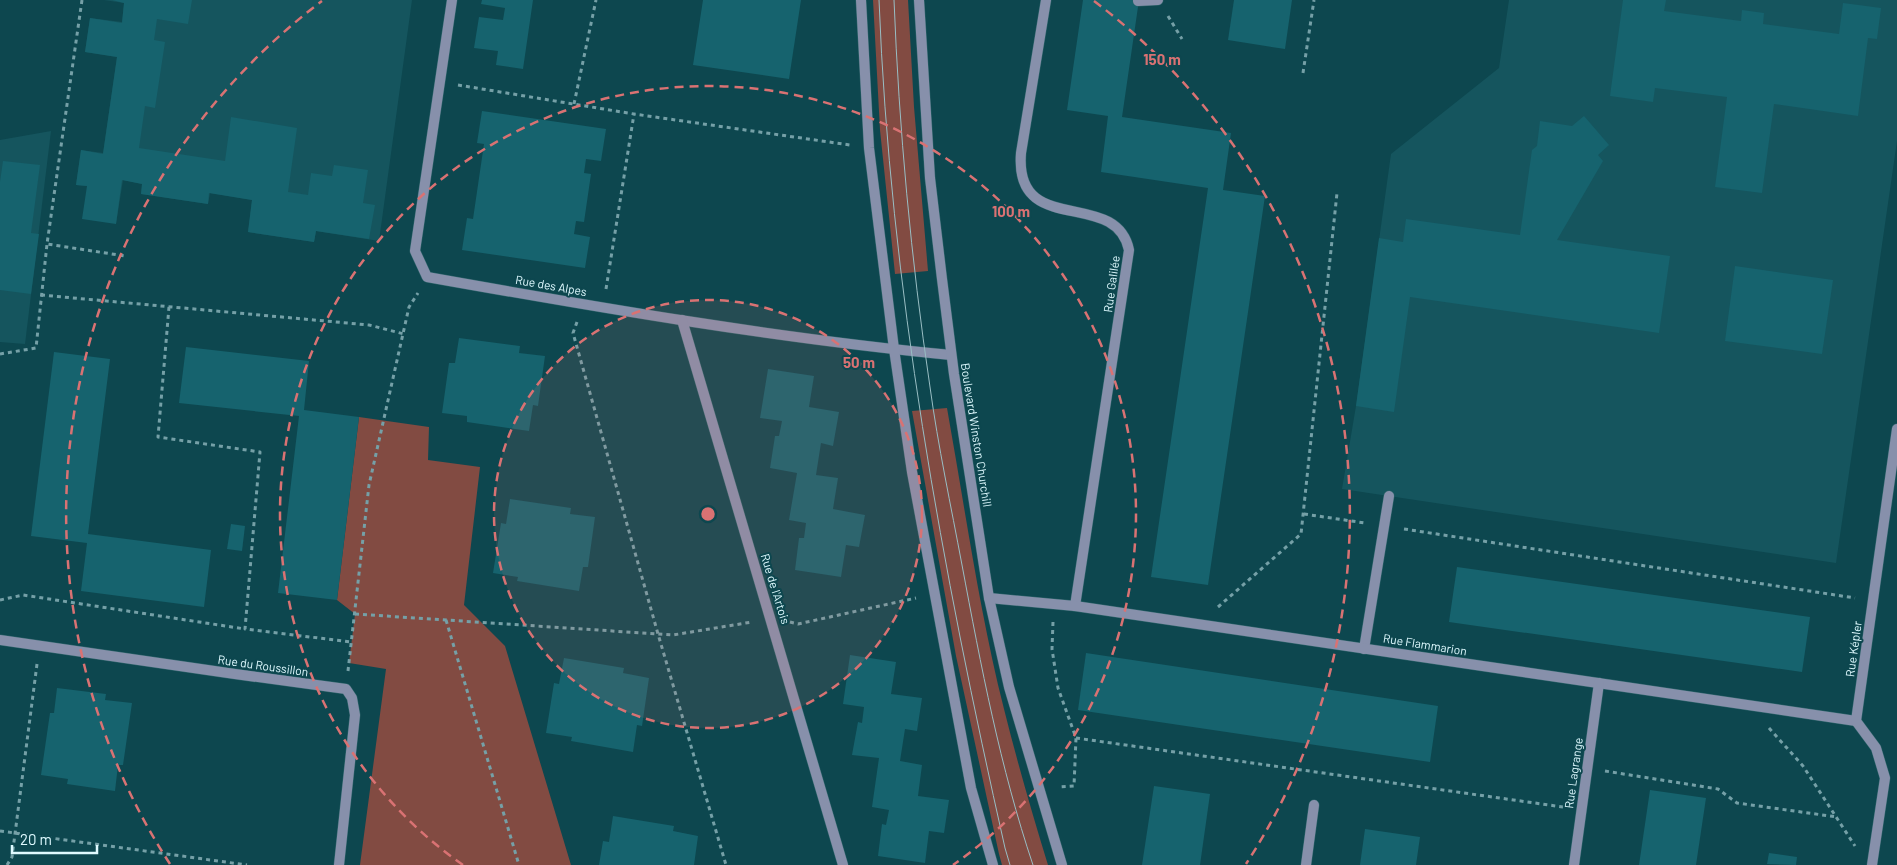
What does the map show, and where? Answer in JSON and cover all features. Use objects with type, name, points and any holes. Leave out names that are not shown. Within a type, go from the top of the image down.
[{"type":"street","points":[[427,277],[415,252],[452,0]]},
{"type":"street","points":[[861,0],[869,148],[894,350],[912,472],[971,788],[993,865]]},
{"type":"street","name":"Boulevard Winston Churchill","points":[[919,0],[930,178],[951,355],[989,598],[1009,687],[1062,865]]},
{"type":"street","name":"Rue Galilée","points":[[1046,0],[1021,153],[1020,171],[1026,185],[1037,199],[1050,207],[1103,218],[1121,233],[1128,243],[1129,250],[1075,606]]},
{"type":"street","points":[[1138,1],[1158,0]]},
{"type":"street","name":"Rue des Alpes","points":[[427,277],[584,305],[810,340],[951,355]]},
{"type":"street","name":"Rue de l'Artois","points":[[682,320],[843,865]]},
{"type":"street","name":"Rue Képler","points":[[1856,721],[1894,470],[1897,429]]},
{"type":"street","points":[[1364,648],[1389,496]]},
{"type":"street","name":"Rue Flammarion","points":[[989,598],[1075,606],[1856,721]]},
{"type":"street","name":"Rue du Roussillon","points":[[0,640],[346,689]]},
{"type":"street","name":"Rue Lagrange","points":[[1574,865],[1600,684]]},
{"type":"street","points":[[339,865],[355,715],[352,698],[346,689]]},
{"type":"street","points":[[1856,721],[1876,748],[1885,778],[1872,865]]},
{"type":"street","points":[[1306,865],[1314,805]]},
{"type":"path","points":[[0,354],[36,348],[47,244],[82,0]]},
{"type":"path","points":[[574,104],[596,0]]},
{"type":"path","points":[[1158,0],[1182,39]]},
{"type":"path","points":[[1302,74],[1314,0]]},
{"type":"path","points":[[440,82],[634,114],[869,148]]},
{"type":"path","points":[[603,308],[634,114]]},
{"type":"path","points":[[1199,624],[1301,534],[1337,193]]},
{"type":"path","points":[[47,244],[125,256]]},
{"type":"path","points":[[346,689],[369,485],[409,307],[427,277]]},
{"type":"path","points":[[41,295],[369,325],[404,334]]},
{"type":"path","points":[[584,305],[573,333],[658,634],[726,865]]},
{"type":"path","points":[[169,307],[158,437],[260,452],[245,629]]},
{"type":"path","points":[[1304,514],[1873,600]]},
{"type":"path","points":[[355,614],[673,635],[770,618],[798,624],[935,594]]},
{"type":"path","points":[[0,600],[23,595],[245,629],[351,642]]},
{"type":"path","points":[[1038,789],[1074,786],[1076,738],[1058,688],[1052,649],[1054,604]]},
{"type":"path","points":[[446,620],[519,865]]},
{"type":"path","points":[[7,865],[12,857],[39,646]]},
{"type":"path","points":[[1749,705],[1803,766],[1857,849]]},
{"type":"path","points":[[1076,738],[1582,809]]},
{"type":"path","points":[[1588,768],[1718,789],[1736,803],[1837,817]]},
{"type":"path","points":[[0,831],[247,865]]},
{"type":"shaded area","points":[[104,0],[412,0],[379,241],[316,231],[314,242],[248,232],[252,200],[210,193],[208,204],[141,194],[142,184],[123,180],[116,224],[87,186],[76,185],[81,150],[103,153],[117,57],[85,52],[90,18],[122,22],[124,3]]},
{"type":"shaded area","points":[[873,0],[908,0],[914,107],[928,271],[895,274],[880,130]]},
{"type":"shaded area","points":[[1509,0],[1897,0],[1897,141],[1836,563],[1342,489],[1356,406],[1391,154],[1499,68]]},
{"type":"shaded area","points":[[51,131],[25,344],[0,342],[0,140]]},
{"type":"shaded area","points":[[947,408],[995,672],[1019,768],[1048,865],[1002,865],[999,854],[956,656],[912,411]]},
{"type":"shaded area","points":[[359,417],[429,427],[428,460],[480,467],[464,605],[505,646],[571,865],[360,865],[386,669],[349,663],[355,614],[337,600]]},
{"type":"building","points":[[112,0],[192,0],[188,24],[157,19],[154,40],[165,42],[155,108],[145,106],[139,148],[225,161],[231,117],[297,128],[288,192],[308,195],[311,173],[332,176],[334,165],[368,170],[363,203],[375,205],[369,239],[316,231],[314,242],[248,232],[252,200],[209,193],[208,204],[141,194],[142,184],[122,180],[116,224],[82,219],[87,186],[76,185],[81,150],[103,154],[117,57],[85,52],[90,18],[122,23],[124,3]]},
{"type":"building","points":[[482,0],[533,0],[523,69],[496,65],[498,51],[474,48],[479,17],[503,20],[505,8],[481,4]]},
{"type":"building","points":[[703,0],[801,0],[789,79],[693,65]]},
{"type":"building","points":[[1083,0],[1139,0],[1122,117],[1231,133],[1223,190],[1265,196],[1208,585],[1151,577],[1208,188],[1101,172],[1108,116],[1067,110]]},
{"type":"building","points":[[1234,0],[1292,0],[1285,49],[1228,40]]},
{"type":"building","points":[[1623,0],[1666,0],[1664,11],[1741,21],[1742,10],[1764,13],[1763,24],[1839,34],[1843,3],[1881,8],[1877,39],[1868,38],[1858,116],[1774,104],[1762,193],[1715,187],[1727,97],[1655,88],[1653,102],[1610,96]]},
{"type":"building","points":[[482,111],[606,129],[601,161],[586,159],[584,173],[591,174],[584,222],[576,221],[574,234],[590,237],[585,268],[462,250],[467,218],[473,219],[484,144],[477,143]]},
{"type":"building","points":[[1584,116],[1609,145],[1598,155],[1603,161],[1557,240],[1670,256],[1659,333],[1410,297],[1394,412],[1356,406],[1379,238],[1403,242],[1406,219],[1520,235],[1532,150],[1537,146],[1540,121],[1572,126]]},
{"type":"building","points":[[3,161],[40,165],[31,233],[39,234],[31,294],[0,290],[0,182]]},
{"type":"building","points":[[1735,266],[1833,280],[1822,354],[1725,341]]},
{"type":"building","points":[[459,338],[520,346],[519,353],[545,356],[538,406],[533,405],[529,431],[467,422],[467,416],[442,413],[449,363],[455,363]]},
{"type":"building","points":[[186,347],[309,361],[304,410],[359,417],[337,600],[278,593],[299,416],[179,403]]},
{"type":"building","points":[[54,352],[110,359],[88,534],[211,550],[204,607],[81,591],[87,543],[31,536]]},
{"type":"building","points":[[768,369],[814,376],[809,407],[839,412],[833,446],[821,443],[816,475],[838,478],[833,509],[865,515],[859,547],[846,545],[841,577],[795,570],[799,538],[804,538],[806,523],[789,520],[797,473],[770,468],[775,436],[779,436],[782,421],[760,418]]},
{"type":"building","points":[[510,499],[571,508],[570,514],[595,517],[588,567],[583,567],[579,591],[517,581],[518,577],[493,573],[501,523],[506,524]]},
{"type":"building","points":[[231,524],[245,526],[242,551],[227,549]]},
{"type":"building","points":[[1457,567],[1810,617],[1802,672],[1449,622]]},
{"type":"building","points":[[1086,653],[1438,706],[1430,762],[1078,710]]},
{"type":"building","points":[[850,655],[896,662],[891,694],[922,698],[917,731],[905,729],[900,761],[922,765],[918,796],[949,800],[944,833],[929,831],[925,863],[878,856],[882,824],[886,825],[889,810],[872,807],[879,758],[852,755],[858,722],[862,723],[864,707],[843,704]]},
{"type":"building","points":[[564,658],[624,668],[623,673],[649,678],[642,726],[637,725],[633,752],[571,741],[572,737],[546,733],[554,683],[559,684]]},
{"type":"building","points":[[57,688],[106,694],[105,700],[132,703],[123,765],[118,765],[115,791],[67,784],[68,779],[41,775],[50,713],[54,713]]},
{"type":"building","points":[[1154,786],[1210,794],[1200,865],[1142,865]]},
{"type":"building","points":[[1650,790],[1706,798],[1696,865],[1639,865]]},
{"type":"building","points":[[613,816],[674,826],[673,831],[698,836],[694,865],[599,865],[603,841],[609,842]]},
{"type":"building","points":[[1365,829],[1420,837],[1416,865],[1360,865]]},
{"type":"building","points":[[1769,853],[1797,857],[1796,865],[1767,864]]},
{"type":"tram line","points":[[879,0],[894,214],[922,427],[960,638],[1010,865]]},
{"type":"tram line","points":[[894,0],[907,194],[917,291],[933,409],[992,716],[1021,828],[1033,865]]}]
